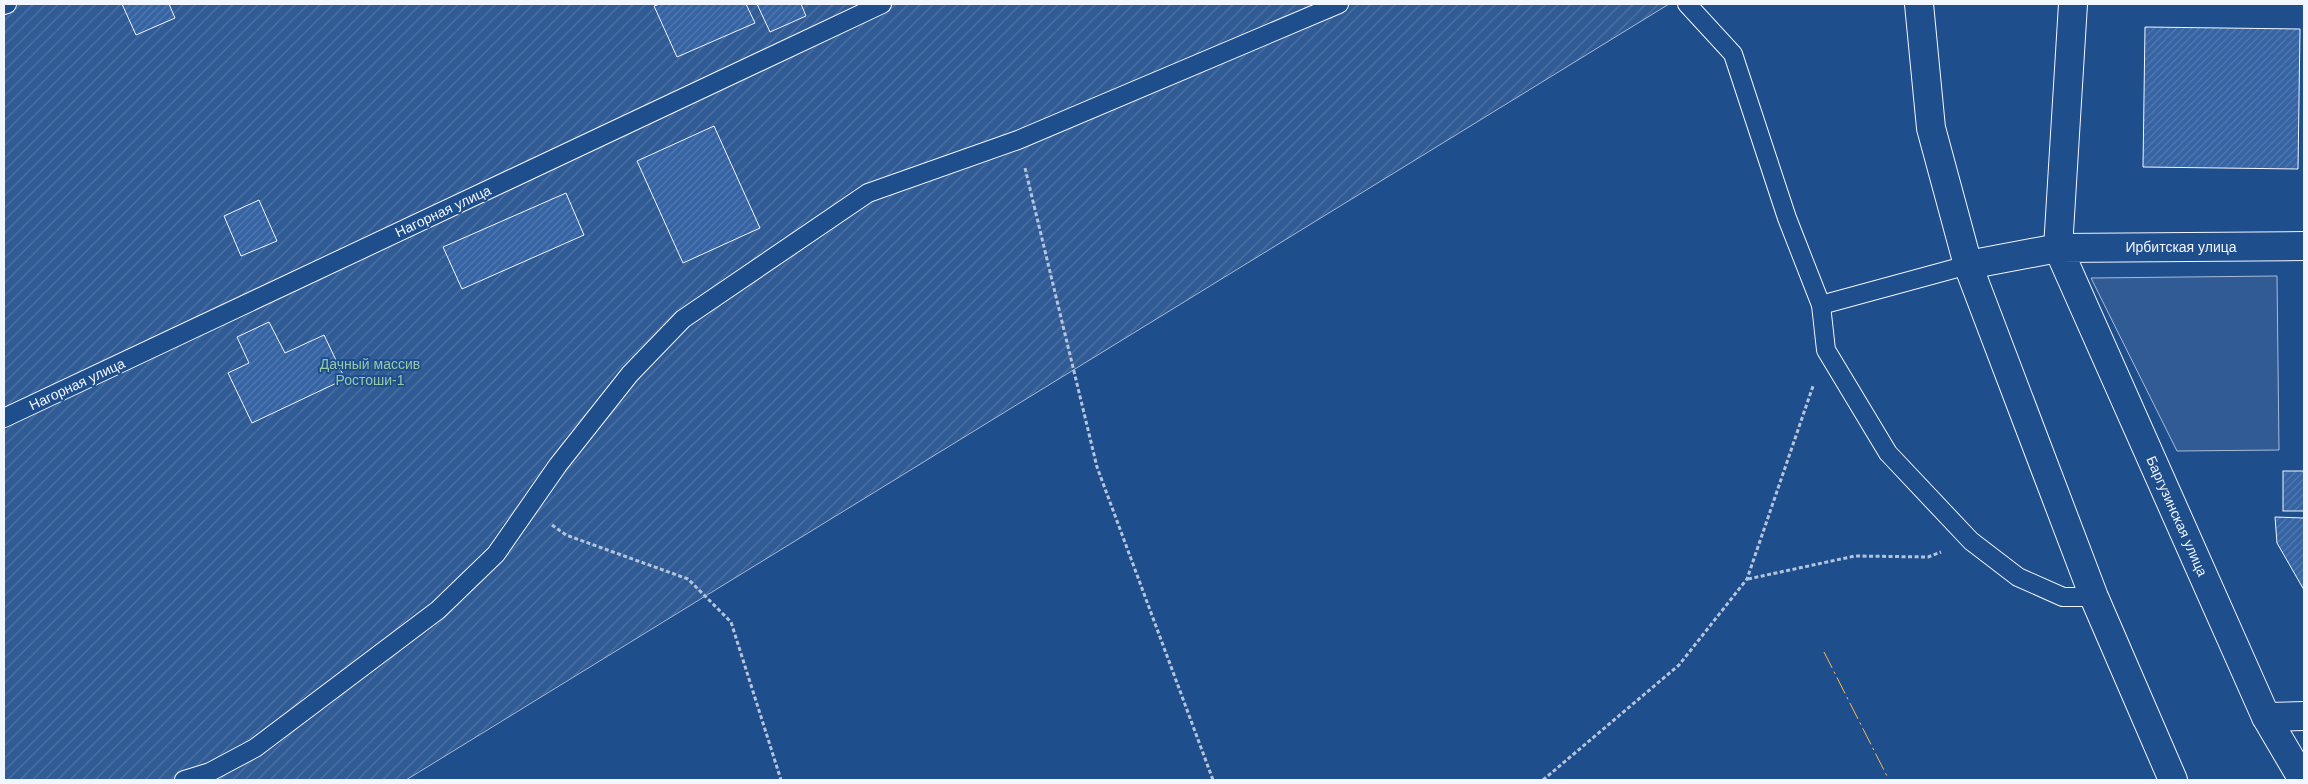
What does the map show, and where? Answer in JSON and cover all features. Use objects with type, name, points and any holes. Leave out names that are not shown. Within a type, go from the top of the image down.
[{"type":"street","points":[[1919,4],[1931,128],[1968,265],[2094,597],[2173,780]]},
{"type":"street","points":[[2058,248],[2073,4]]},
{"type":"street","name":"Ирбитская улица","points":[[1968,265],[2058,248],[2304,246]]},
{"type":"street","name":"Баргузинская улица","points":[[2058,248],[2266,717],[2303,780]]},
{"type":"street","points":[[2266,717],[2304,716]]},
{"type":"lane","name":"Нагорная улица","points":[[4,418],[882,4]]},
{"type":"lane","points":[[184,780],[210,772],[255,748],[438,610],[496,554],[558,465],[630,374],[683,319],[868,193],[1018,140],[1339,4]]},
{"type":"lane","points":[[1687,4],[1734,54],[1787,218],[1821,305],[1826,350],[1888,453],[1971,541],[2018,578],[2064,597],[2094,597]]},
{"type":"lane","points":[[1821,305],[1968,265]]},
{"type":"path","points":[[1018,140],[1097,467],[1213,780]]},
{"type":"path","points":[[1543,780],[1679,664],[1747,579],[1826,350]]},
{"type":"path","points":[[528,508],[566,534],[688,579],[731,622],[781,780]]},
{"type":"path","points":[[1747,579],[1855,556],[1928,557],[1971,541]]},
{"type":"green space","name":"Дачный массив Ростоши-1","points":[[4,4],[1669,4],[406,780],[4,780]]},
{"type":"shaded area","points":[[2277,276],[2279,450],[2177,451],[2091,278]]},
{"type":"building","points":[[122,4],[169,4],[175,18],[136,35]]},
{"type":"building","points":[[660,4],[746,4],[755,23],[677,57],[654,6]]},
{"type":"building","points":[[757,4],[801,4],[806,16],[770,32]]},
{"type":"building","points":[[2145,27],[2300,29],[2298,169],[2143,167]]},
{"type":"building","points":[[714,126],[760,228],[683,263],[637,161]]},
{"type":"building","points":[[566,193],[584,235],[462,289],[443,247]]},
{"type":"building","points":[[259,200],[277,241],[241,256],[224,216]]},
{"type":"building","points":[[269,322],[285,353],[324,335],[345,379],[252,423],[228,373],[249,363],[237,337]]},
{"type":"building","points":[[2283,471],[2304,471],[2304,511],[2283,511]]},
{"type":"building","points":[[2275,517],[2304,518],[2304,590],[2277,543]]},
{"type":"power","points":[[1824,652],[1889,780]]}]
